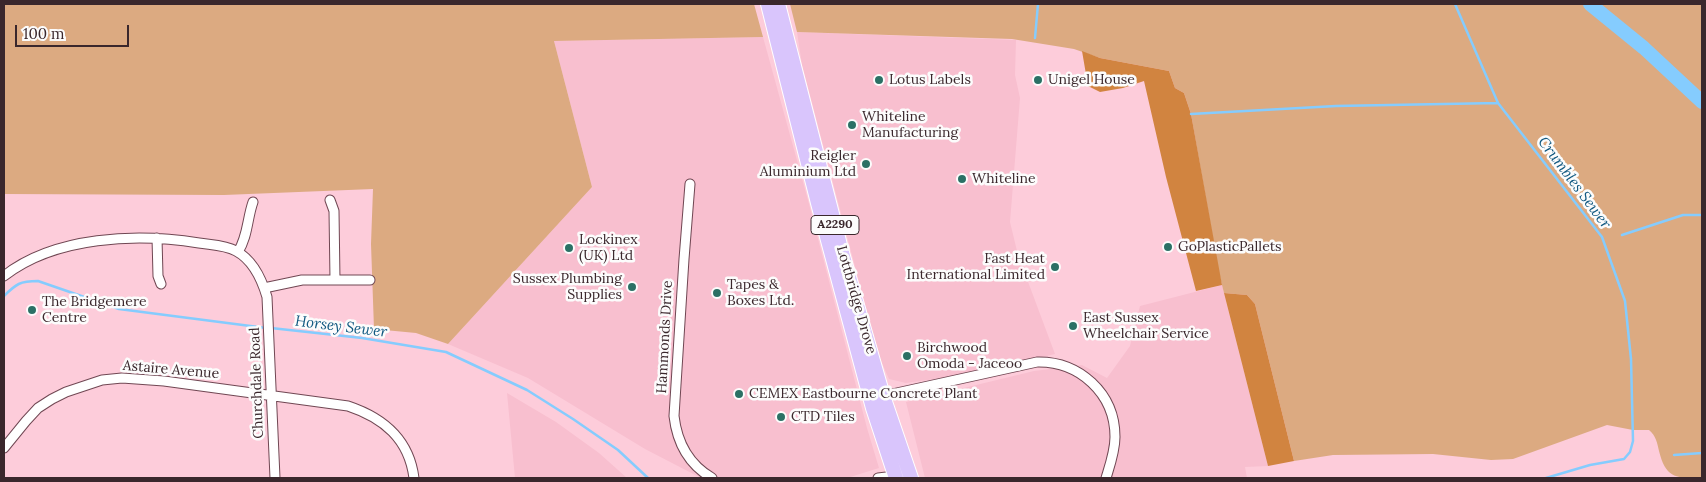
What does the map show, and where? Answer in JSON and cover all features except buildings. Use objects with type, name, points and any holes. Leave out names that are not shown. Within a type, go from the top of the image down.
[{"type":"main road","name":"Lottbridge Drove","points":[[768,4],[818,203],[873,408],[896,477]]},
{"type":"main road","name":"Lottbridge Drove","points":[[778,4],[842,253],[883,396],[911,478]]},
{"type":"street","name":"Hammonds Drive","points":[[690,184],[674,416],[678,437],[687,455],[700,470],[712,478]]},
{"type":"street","points":[[330,200],[334,211],[335,280]]},
{"type":"street","points":[[238,252],[246,236],[248,215],[252,202]]},
{"type":"street","points":[[4,276],[33,258],[72,246],[120,239],[157,238],[224,246],[238,252],[258,274],[264,288],[294,280],[370,280]]},
{"type":"street","points":[[157,238],[158,276],[162,284]]},
{"type":"street","name":"Churchdale Road","points":[[264,288],[267,298],[275,478]]},
{"type":"street","points":[[873,408],[883,396],[1037,362],[1062,364],[1080,373],[1091,382],[1103,396],[1111,411],[1115,439],[1106,478]]},
{"type":"street","name":"Astaire Avenue","points":[[4,448],[38,408],[52,399],[82,385],[102,380],[142,379],[348,406],[363,411],[388,427],[398,439],[413,466],[414,478]]},
{"type":"street","points":[[878,478],[896,477]]},
{"type":"shaded area","points":[[4,4],[754,4],[763,37],[554,41],[592,187],[448,344],[416,333],[374,329],[371,244],[373,189],[224,195],[4,194]]},
{"type":"shaded area","points":[[790,4],[1702,4],[1702,478],[1679,477],[1669,472],[1662,460],[1655,437],[1649,430],[1633,430],[1607,425],[1513,459],[1491,460],[1433,454],[1333,455],[1294,461],[1255,304],[1247,295],[1224,293],[1191,114],[1184,93],[1175,88],[1169,71],[1100,58],[1074,49],[1012,39],[797,32]]},
{"type":"shaded area","points":[[797,32],[1016,40],[1015,75],[1020,98],[1010,222],[1018,255],[1055,354],[971,374],[906,383],[889,379],[878,354],[802,65]]},
{"type":"shaded area","points":[[763,37],[879,468],[847,478],[701,478],[645,449],[528,378],[448,344],[592,187],[554,41]]},
{"type":"shaded area","points":[[1082,51],[1100,58],[1169,71],[1175,88],[1184,93],[1191,114],[1222,285],[1196,291],[1166,177],[1144,81],[1123,88],[1100,92],[1088,86]]},
{"type":"shaded area","points":[[1222,285],[1268,466],[1245,467],[1247,478],[925,478],[906,402],[1034,371],[1082,365],[1107,378],[1130,346],[1140,306]]},
{"type":"shaded area","points":[[1224,293],[1247,295],[1255,304],[1294,461],[1268,466]]},
{"type":"shaded area","points":[[507,393],[556,422],[599,453],[627,478],[515,478]]},
{"type":"waterway","points":[[1035,38],[1038,4]]},
{"type":"waterway","name":"Crumbles Sewer","points":[[1455,4],[1498,103],[1602,237],[1625,301],[1631,359],[1633,441],[1630,452],[1624,459],[1590,465],[1546,478]]},
{"type":"waterway","points":[[1590,4],[1644,48],[1702,102]]},
{"type":"waterway","points":[[1191,114],[1336,106],[1498,103]]},
{"type":"waterway","points":[[1622,235],[1683,215],[1702,215]]},
{"type":"waterway","name":"Horsey Sewer","points":[[4,296],[19,284],[38,281],[119,309],[266,328]]},
{"type":"waterway","name":"Horsey Sewer","points":[[271,328],[362,338],[446,352],[527,390],[618,450],[648,478]]},
{"type":"waterway","points":[[1674,455],[1702,453]]},
{"type":"place","name":"Lotus Labels","points":[[879,80]]},
{"type":"place","name":"Unigel House","points":[[1038,80]]},
{"type":"place","name":"Whiteline Manufacturing","points":[[852,125]]},
{"type":"place","name":"Reigler Aluminium Ltd","points":[[866,164]]},
{"type":"place","name":"Whiteline","points":[[962,179]]},
{"type":"place","name":"GoPlasticPallets","points":[[1168,247]]},
{"type":"place","name":"Lockinex (UK) Ltd","points":[[569,248]]},
{"type":"place","name":"Fast Heat International Limited","points":[[1055,267]]},
{"type":"place","name":"Sussex Plumbing Supplies","points":[[632,287]]},
{"type":"place","name":"Tapes & Boxes Ltd.","points":[[717,293]]},
{"type":"place","name":"The Bridgemere Centre","points":[[32,310]]},
{"type":"place","name":"East Sussex Wheelchair Service","points":[[1073,326]]},
{"type":"place","name":"Birchwood Omoda - Jaceoo","points":[[907,356]]},
{"type":"place","name":"CEMEX Eastbourne Concrete Plant","points":[[739,394]]},
{"type":"place","name":"CTD Tiles","points":[[781,417]]}]
